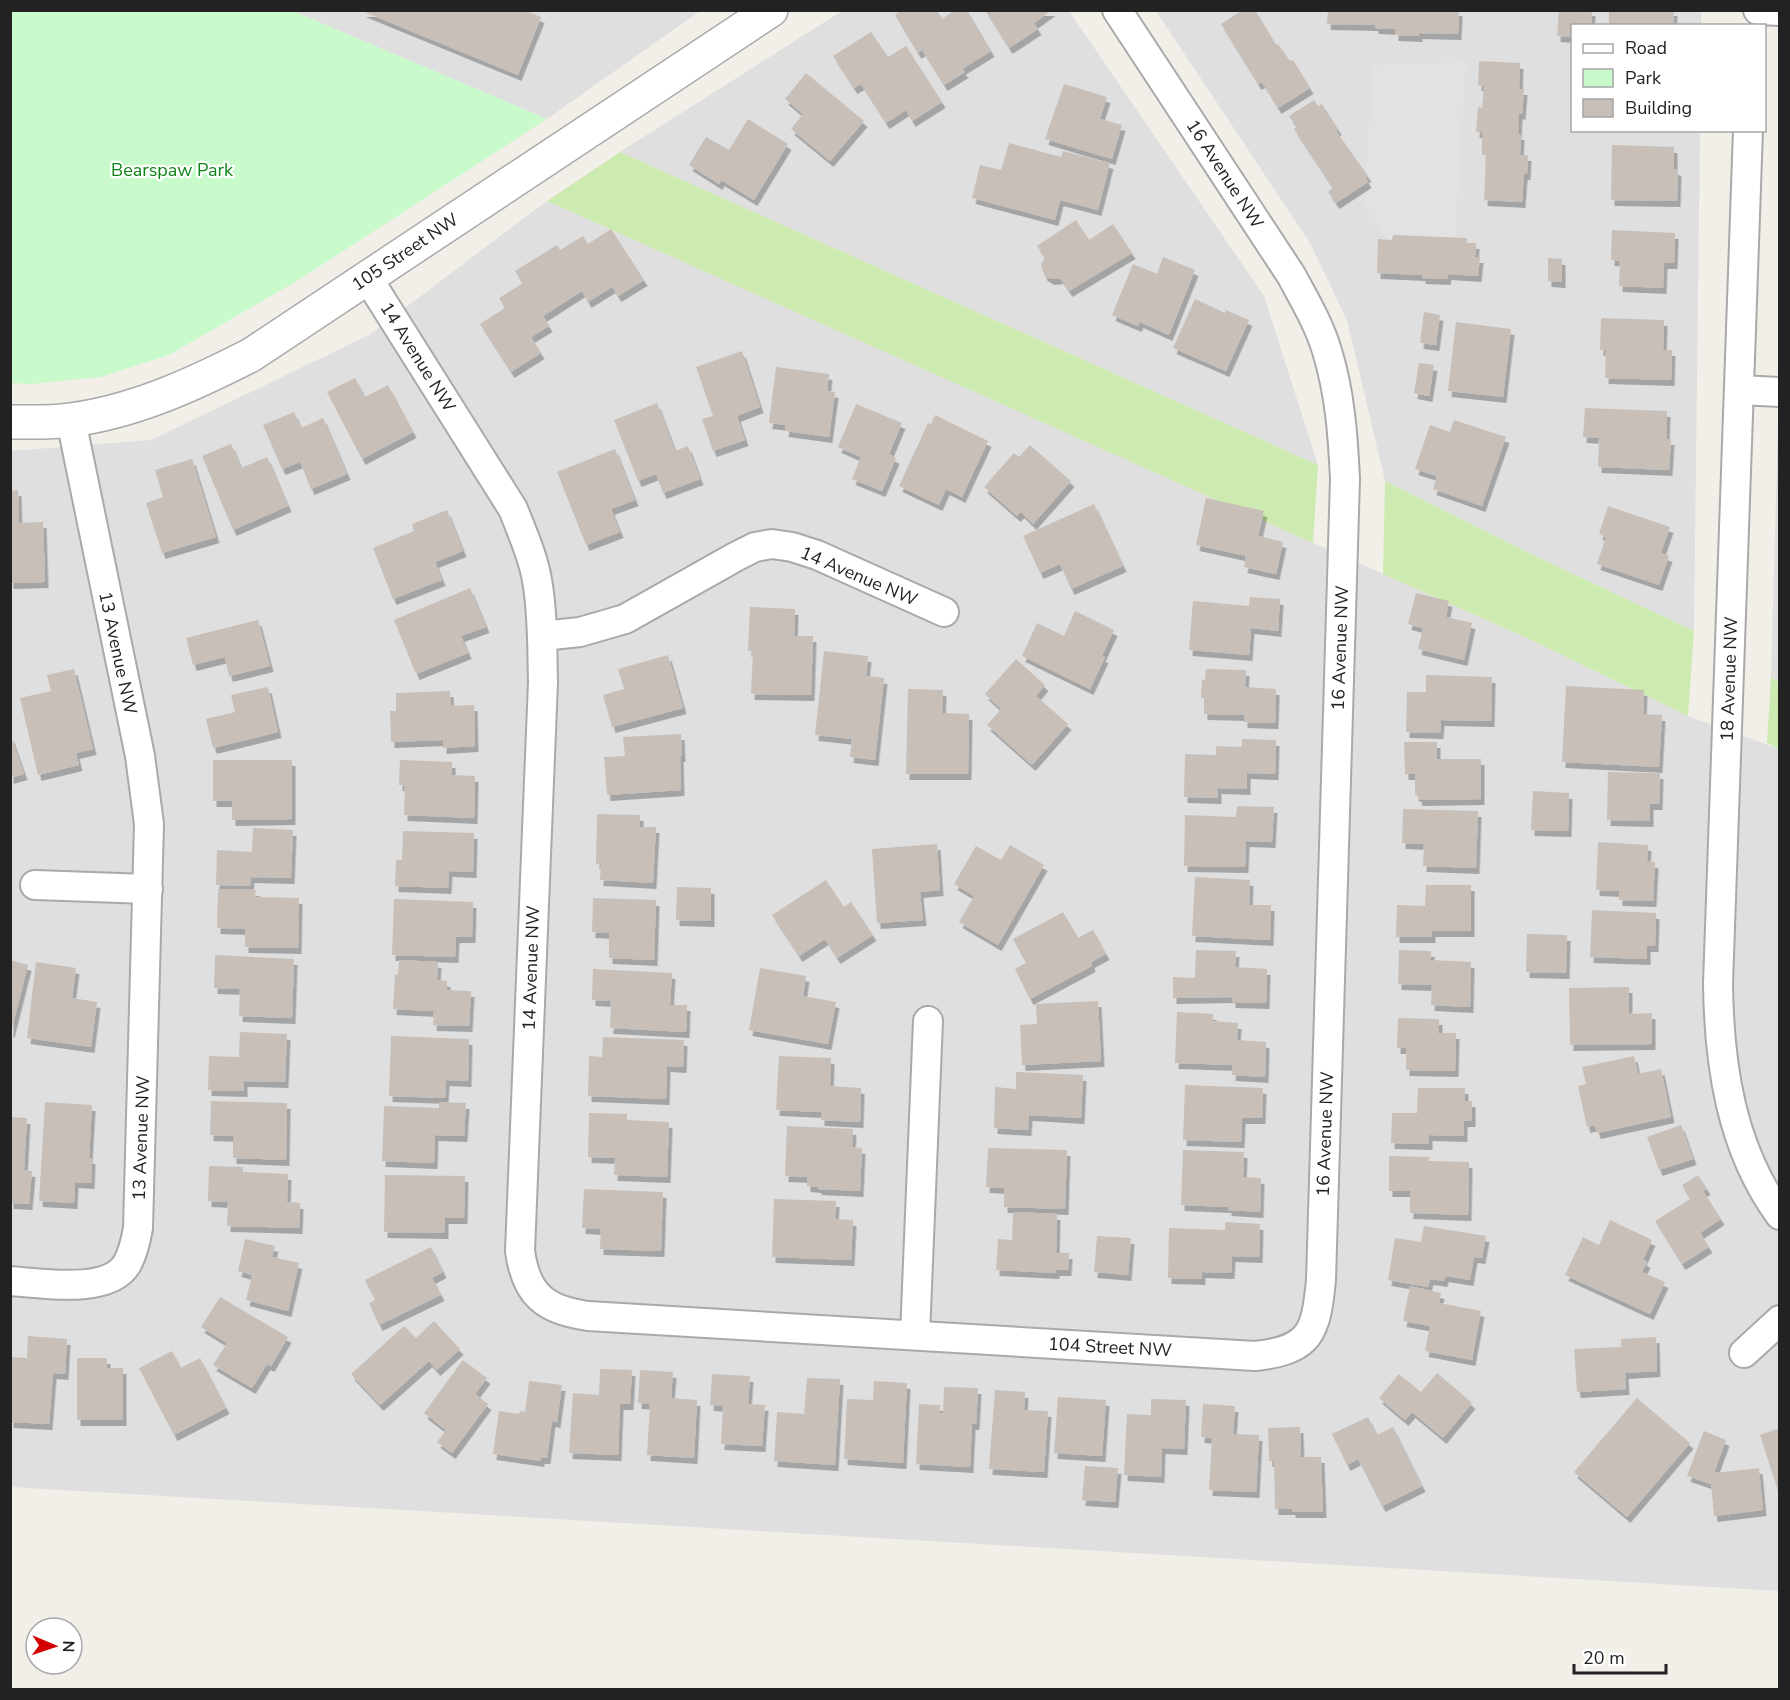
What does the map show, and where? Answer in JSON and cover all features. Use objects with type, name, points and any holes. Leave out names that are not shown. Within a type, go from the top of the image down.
[{"type":"street","name":"105 Street NW","points":[[10,422],[70,420],[154,399],[204,379],[251,355],[771,10]]},
{"type":"street","name":"16 Avenue NW","points":[[1117,10],[1291,275],[1312,313],[1327,350],[1343,427],[1346,479],[1321,1280],[1313,1326],[1302,1342]]},
{"type":"street","points":[[1758,10],[1779,11]]},
{"type":"street","name":"18 Avenue NW","points":[[1748,132],[1718,1020],[1731,1109],[1743,1145],[1779,1215]]},
{"type":"street","name":"14 Avenue NW","points":[[367,277],[513,509],[527,543],[537,579],[543,682],[520,1251],[529,1285],[537,1296]]},
{"type":"street","points":[[1739,390],[1779,392]]},
{"type":"street","name":"13 Avenue NW","points":[[10,1281],[80,1284],[99,1282],[118,1274],[127,1264],[138,1228],[149,824],[140,756],[70,420]]},
{"type":"street","name":"14 Avenue NW","points":[[542,636],[580,632],[625,619],[737,556],[755,547],[772,544],[792,547],[816,555],[944,612]]},
{"type":"street","points":[[34,885],[148,889]]},
{"type":"street","points":[[915,1335],[928,1021]]},
{"type":"street","name":"104 Street NW","points":[[537,1296],[550,1307],[570,1314],[588,1316],[1256,1356],[1282,1352],[1302,1342]]},
{"type":"street","points":[[1744,1353],[1779,1320]]},
{"type":"shaded area","points":[[293,11],[700,11],[547,119]]},
{"type":"shaded area","points":[[842,11],[1069,11],[1264,296],[1318,465],[620,152]]},
{"type":"shaded area","points":[[1156,11],[1701,11],[1701,24],[1571,24],[1571,132],[1700,132],[1694,631],[1531,554],[1385,481],[1347,320],[1310,243]]},
{"type":"shaded area","points":[[1466,62],[1454,253],[1396,251],[1364,205],[1373,65]]},
{"type":"shaded area","points":[[547,201],[1527,638],[1688,716],[1779,749],[1779,1591],[11,1487],[10,451],[151,440],[369,335]]},
{"type":"shaded area","points":[[1779,385],[1779,682],[1771,677]]},
{"type":"green space","name":"Bearspaw Park","points":[[11,10],[293,11],[547,119],[297,281],[169,355],[101,377],[32,384],[11,383]]},
{"type":"green space","points":[[620,152],[1318,465],[1313,543],[547,201]]},
{"type":"green space","points":[[1385,481],[1531,554],[1694,631],[1688,716],[1527,638],[1383,574]]},
{"type":"green space","points":[[1771,677],[1779,682],[1779,749],[1767,743]]},
{"type":"building","points":[[524,10],[541,17],[518,75],[362,11]]},
{"type":"building","points":[[902,10],[937,10],[942,19],[955,10],[967,10],[991,51],[962,69],[965,72],[944,85],[922,50],[918,53],[895,15]]},
{"type":"building","points":[[985,10],[1052,10],[1034,23],[1038,29],[1009,48]]},
{"type":"building","points":[[1243,10],[1255,10],[1276,45],[1278,44],[1290,61],[1293,60],[1310,88],[1278,108],[1262,82],[1258,84],[1221,24]]},
{"type":"building","points":[[1328,10],[1459,10],[1458,34],[1395,35],[1395,29],[1375,28],[1375,25],[1327,24]]},
{"type":"building","points":[[1559,10],[1592,10],[1591,24],[1571,24],[1571,37],[1557,36]]},
{"type":"building","points":[[1609,10],[1674,10],[1673,24],[1609,24]]},
{"type":"building","points":[[871,32],[888,57],[906,46],[942,102],[912,121],[906,110],[886,123],[861,84],[854,88],[833,56]]},
{"type":"building","points":[[1479,61],[1520,63],[1519,89],[1524,89],[1518,134],[1521,134],[1520,155],[1528,155],[1522,202],[1484,200],[1486,155],[1482,155],[1482,132],[1476,132],[1478,107],[1482,108],[1484,86],[1478,85]]},
{"type":"building","points":[[806,73],[864,121],[830,161],[791,129],[803,114],[785,99]]},
{"type":"building","points":[[1064,84],[1107,97],[1100,119],[1122,125],[1112,159],[1045,139]]},
{"type":"building","points":[[1314,100],[1318,106],[1322,104],[1338,129],[1336,131],[1368,176],[1365,177],[1368,182],[1336,203],[1328,192],[1333,188],[1294,129],[1297,127],[1289,116]]},
{"type":"building","points":[[748,119],[788,144],[754,200],[721,180],[719,184],[689,165],[706,137],[729,150]]},
{"type":"building","points":[[1009,143],[1061,157],[1063,151],[1110,163],[1098,210],[1060,200],[1055,220],[972,198],[980,165],[1001,170]]},
{"type":"building","points":[[1612,145],[1674,147],[1674,169],[1678,170],[1677,201],[1611,200]]},
{"type":"building","points":[[1076,220],[1089,240],[1113,224],[1132,253],[1069,291],[1060,278],[1051,279],[1044,275],[1041,265],[1045,257],[1037,246]]},
{"type":"building","points":[[611,229],[644,280],[618,296],[612,287],[588,302],[582,291],[543,316],[549,326],[531,337],[541,353],[511,372],[480,324],[505,308],[499,298],[523,283],[515,271],[557,245],[560,250],[583,236],[588,244]]},
{"type":"building","points":[[1612,230],[1675,233],[1674,263],[1664,263],[1663,288],[1619,286],[1620,261],[1611,260]]},
{"type":"building","points":[[1393,235],[1467,238],[1467,243],[1476,243],[1475,257],[1480,257],[1478,276],[1448,274],[1447,279],[1422,278],[1422,275],[1377,273],[1378,239],[1392,240]]},
{"type":"building","points":[[1163,257],[1195,270],[1169,335],[1140,322],[1138,326],[1112,315],[1133,264],[1157,274]]},
{"type":"building","points":[[1548,258],[1562,259],[1562,282],[1548,281]]},
{"type":"building","points":[[1195,299],[1225,313],[1226,310],[1249,320],[1226,371],[1173,348]]},
{"type":"building","points":[[1424,312],[1440,315],[1436,345],[1420,343]]},
{"type":"building","points":[[1601,318],[1664,320],[1663,350],[1672,350],[1671,380],[1605,378],[1606,350],[1600,350]]},
{"type":"building","points":[[1456,322],[1511,329],[1503,397],[1448,391]]},
{"type":"building","points":[[742,351],[760,407],[737,416],[745,440],[713,451],[702,419],[713,416],[696,367]]},
{"type":"building","points":[[1419,363],[1434,365],[1429,396],[1414,393]]},
{"type":"building","points":[[776,367],[829,374],[827,391],[835,392],[829,437],[785,431],[786,425],[769,423]]},
{"type":"building","points":[[355,378],[365,397],[388,385],[413,432],[362,459],[327,392]]},
{"type":"building","points":[[657,403],[675,451],[688,446],[700,479],[663,493],[656,474],[638,481],[614,420]]},
{"type":"building","points":[[856,404],[902,423],[889,454],[896,458],[882,491],[852,479],[861,457],[838,447]]},
{"type":"building","points":[[1585,408],[1667,411],[1666,439],[1671,439],[1669,470],[1598,467],[1599,438],[1583,437]]},
{"type":"building","points":[[294,412],[301,428],[323,418],[347,474],[311,489],[300,462],[282,469],[263,425]]},
{"type":"building","points":[[935,415],[988,441],[962,497],[946,489],[939,505],[899,486],[928,423],[931,424]]},
{"type":"building","points":[[1454,420],[1506,437],[1482,506],[1433,489],[1437,476],[1415,469],[1430,425],[1450,432]]},
{"type":"building","points":[[231,444],[241,468],[267,457],[288,506],[233,530],[202,456]]},
{"type":"building","points":[[1030,445],[1071,481],[1033,524],[1021,512],[1017,516],[984,487],[1014,453],[1019,457]]},
{"type":"building","points":[[615,449],[635,500],[611,509],[620,532],[586,545],[557,472]]},
{"type":"building","points":[[192,459],[216,537],[162,553],[146,503],[163,497],[155,470]]},
{"type":"building","points":[[18,490],[19,523],[43,522],[45,582],[10,583],[10,491]]},
{"type":"building","points":[[1206,498],[1264,511],[1258,536],[1283,542],[1276,574],[1244,567],[1246,556],[1196,545]]},
{"type":"building","points":[[1094,504],[1123,566],[1071,589],[1060,564],[1040,573],[1023,536]]},
{"type":"building","points":[[1608,506],[1670,527],[1661,553],[1669,556],[1659,585],[1597,564],[1606,537],[1599,534]]},
{"type":"building","points":[[447,510],[463,551],[435,562],[442,580],[393,599],[373,548],[414,531],[412,524]]},
{"type":"building","points":[[470,588],[486,627],[461,636],[468,653],[416,674],[394,620]]},
{"type":"building","points":[[1416,593],[1449,601],[1446,617],[1472,623],[1464,660],[1418,649],[1423,628],[1408,624]]},
{"type":"building","points":[[1250,597],[1280,599],[1278,631],[1251,628],[1249,655],[1189,650],[1193,601],[1249,606]]},
{"type":"building","points":[[750,607],[795,609],[794,636],[813,636],[811,695],[751,694],[753,651],[748,651]]},
{"type":"building","points":[[1075,611],[1114,630],[1102,656],[1105,657],[1090,689],[1022,656],[1037,623],[1064,636]]},
{"type":"building","points":[[258,620],[270,666],[229,676],[225,657],[193,665],[186,638]]},
{"type":"building","points":[[824,651],[868,656],[866,676],[884,678],[875,760],[850,757],[852,739],[815,735]]},
{"type":"building","points":[[668,655],[683,708],[612,727],[603,695],[624,689],[618,669]]},
{"type":"building","points":[[1016,659],[1045,685],[1036,696],[1068,724],[1032,765],[987,725],[1001,709],[985,694]]},
{"type":"building","points":[[74,669],[93,749],[76,753],[79,765],[38,775],[20,698],[51,691],[47,675]]},
{"type":"building","points":[[1206,669],[1246,670],[1245,687],[1276,689],[1275,723],[1244,722],[1244,715],[1204,714],[1204,698],[1201,698],[1202,680],[1205,680]]},
{"type":"building","points":[[1426,675],[1492,677],[1491,721],[1441,720],[1440,733],[1406,732],[1407,692],[1426,692]]},
{"type":"building","points":[[1566,686],[1644,690],[1643,714],[1662,715],[1659,767],[1562,762]]},
{"type":"building","points":[[268,687],[278,732],[213,748],[206,719],[235,712],[231,695]]},
{"type":"building","points":[[908,689],[943,690],[942,713],[969,714],[968,774],[906,774]]},
{"type":"building","points":[[450,691],[451,706],[474,705],[475,746],[443,748],[443,740],[391,742],[390,711],[396,711],[396,693]]},
{"type":"building","points":[[10,734],[24,774],[10,778]]},
{"type":"building","points":[[681,734],[681,790],[607,795],[604,757],[625,756],[623,737]]},
{"type":"building","points":[[1242,739],[1276,740],[1275,774],[1247,773],[1247,789],[1218,788],[1218,798],[1184,797],[1185,754],[1216,755],[1216,746],[1242,747]]},
{"type":"building","points":[[1404,742],[1437,742],[1437,759],[1481,759],[1481,799],[1419,800],[1415,795],[1415,774],[1405,774]]},
{"type":"building","points":[[213,760],[292,760],[292,819],[232,820],[232,801],[213,801]]},
{"type":"building","points":[[400,760],[452,762],[452,775],[475,776],[474,818],[404,815],[405,786],[399,785]]},
{"type":"building","points":[[1608,772],[1660,773],[1659,804],[1650,804],[1650,821],[1607,820]]},
{"type":"building","points":[[1533,791],[1569,793],[1568,831],[1531,830]]},
{"type":"building","points":[[1237,806],[1274,807],[1272,842],[1246,841],[1245,867],[1184,866],[1185,815],[1236,817]]},
{"type":"building","points":[[1403,809],[1478,811],[1476,868],[1423,866],[1424,844],[1402,843]]},
{"type":"building","points":[[597,814],[640,815],[640,827],[656,827],[653,883],[600,880],[601,864],[596,864]]},
{"type":"building","points":[[253,828],[293,830],[291,878],[251,877],[250,886],[216,885],[217,850],[252,852]]},
{"type":"building","points":[[403,831],[474,833],[473,872],[449,871],[448,888],[395,886],[396,860],[402,860]]},
{"type":"building","points":[[1598,842],[1648,845],[1647,861],[1655,862],[1653,901],[1619,900],[1619,891],[1596,890]]},
{"type":"building","points":[[937,844],[940,890],[920,892],[923,920],[877,923],[872,849]]},
{"type":"building","points":[[1010,845],[1044,865],[998,945],[959,922],[974,896],[954,884],[976,846],[1001,860]]},
{"type":"building","points":[[1195,877],[1250,880],[1249,905],[1271,905],[1270,940],[1192,936]]},
{"type":"building","points":[[826,880],[844,907],[851,902],[873,935],[837,958],[825,939],[799,956],[772,915]]},
{"type":"building","points":[[1426,885],[1471,885],[1471,931],[1432,931],[1432,937],[1396,937],[1397,905],[1425,906]]},
{"type":"building","points":[[677,887],[711,888],[711,921],[676,920]]},
{"type":"building","points":[[218,889],[256,890],[255,897],[299,898],[298,948],[245,947],[245,929],[217,928]]},
{"type":"building","points":[[593,898],[656,900],[654,960],[609,958],[609,933],[592,932]]},
{"type":"building","points":[[394,899],[473,902],[472,937],[456,937],[455,957],[392,955]]},
{"type":"building","points":[[1592,910],[1656,913],[1655,946],[1647,946],[1647,959],[1590,957]]},
{"type":"building","points":[[1063,912],[1078,938],[1093,930],[1106,954],[1091,962],[1092,966],[1030,999],[1015,969],[1026,963],[1013,939]]},
{"type":"building","points":[[1527,934],[1567,935],[1566,973],[1526,972]]},
{"type":"building","points":[[1196,950],[1236,951],[1235,967],[1267,969],[1266,1003],[1232,1002],[1232,997],[1173,998],[1173,977],[1195,978]]},
{"type":"building","points":[[1399,950],[1431,951],[1431,960],[1471,962],[1470,1007],[1431,1005],[1432,985],[1398,984]]},
{"type":"building","points":[[215,955],[294,959],[292,1018],[239,1016],[240,989],[214,988]]},
{"type":"building","points":[[10,960],[28,965],[11,1032],[10,1032]]},
{"type":"building","points":[[399,960],[438,962],[437,980],[447,981],[447,990],[471,991],[469,1026],[433,1025],[434,1011],[393,1009],[395,974],[398,975]]},
{"type":"building","points":[[36,962],[76,968],[72,998],[97,1002],[91,1047],[27,1038]]},
{"type":"building","points":[[760,968],[806,976],[803,996],[836,1002],[828,1044],[749,1030]]},
{"type":"building","points":[[593,969],[672,973],[670,1005],[687,1005],[686,1032],[610,1028],[611,1001],[592,1000]]},
{"type":"building","points":[[1629,987],[1629,1014],[1652,1013],[1652,1044],[1570,1045],[1569,988]]},
{"type":"building","points":[[1098,1001],[1101,1061],[1022,1065],[1020,1025],[1037,1024],[1036,1004]]},
{"type":"building","points":[[1177,1012],[1213,1014],[1213,1021],[1238,1023],[1237,1040],[1266,1042],[1265,1077],[1232,1075],[1233,1065],[1175,1063]]},
{"type":"building","points":[[1398,1018],[1439,1019],[1439,1033],[1456,1033],[1455,1071],[1406,1070],[1406,1048],[1397,1048]]},
{"type":"building","points":[[240,1032],[287,1034],[285,1082],[244,1081],[244,1091],[208,1090],[209,1056],[239,1057]]},
{"type":"building","points":[[391,1036],[469,1039],[468,1081],[446,1080],[445,1098],[389,1096]]},
{"type":"building","points":[[603,1037],[684,1040],[683,1067],[667,1066],[666,1099],[588,1096],[589,1056],[602,1057]]},
{"type":"building","points":[[779,1056],[831,1058],[830,1086],[861,1088],[860,1122],[821,1120],[821,1112],[776,1110]]},
{"type":"building","points":[[1634,1056],[1638,1074],[1661,1069],[1671,1117],[1597,1133],[1595,1125],[1587,1127],[1578,1086],[1586,1084],[1582,1067]]},
{"type":"building","points":[[1016,1072],[1083,1075],[1081,1118],[1029,1115],[1028,1130],[994,1128],[995,1087],[1016,1089]]},
{"type":"building","points":[[1185,1085],[1263,1088],[1262,1118],[1242,1118],[1241,1142],[1183,1140]]},
{"type":"building","points":[[1418,1088],[1465,1088],[1465,1101],[1472,1101],[1472,1121],[1464,1121],[1464,1136],[1429,1135],[1429,1144],[1391,1143],[1392,1113],[1417,1113]]},
{"type":"building","points":[[211,1101],[287,1103],[286,1160],[233,1158],[233,1136],[210,1135]]},
{"type":"building","points":[[45,1102],[92,1105],[89,1158],[92,1158],[91,1183],[75,1182],[74,1203],[39,1201]]},
{"type":"building","points":[[439,1102],[466,1103],[464,1136],[435,1135],[434,1163],[382,1161],[384,1106],[439,1108]]},
{"type":"building","points":[[589,1113],[627,1114],[627,1120],[669,1122],[667,1177],[614,1175],[615,1158],[588,1157]]},
{"type":"building","points":[[10,1117],[27,1118],[24,1170],[32,1171],[29,1204],[10,1203]]},
{"type":"building","points":[[1681,1125],[1693,1159],[1659,1170],[1647,1137]]},
{"type":"building","points":[[787,1126],[853,1129],[852,1147],[862,1148],[860,1191],[818,1189],[818,1187],[807,1186],[807,1177],[785,1176]]},
{"type":"building","points":[[988,1148],[1067,1150],[1065,1209],[1004,1207],[1004,1188],[986,1187]]},
{"type":"building","points":[[1183,1150],[1244,1152],[1243,1177],[1261,1178],[1260,1212],[1228,1210],[1228,1207],[1181,1205]]},
{"type":"building","points":[[1389,1156],[1429,1157],[1429,1161],[1469,1162],[1468,1215],[1410,1213],[1410,1191],[1389,1191]]},
{"type":"building","points":[[209,1166],[243,1167],[243,1172],[288,1174],[287,1202],[300,1203],[299,1228],[227,1226],[228,1202],[208,1201]]},
{"type":"building","points":[[385,1175],[465,1176],[464,1218],[445,1218],[445,1233],[384,1232]]},
{"type":"building","points":[[1698,1175],[1707,1189],[1703,1191],[1721,1219],[1700,1233],[1709,1247],[1682,1264],[1655,1221],[1690,1199],[1682,1185]]},
{"type":"building","points":[[584,1189],[663,1192],[661,1251],[600,1249],[601,1229],[582,1228]]},
{"type":"building","points":[[774,1199],[836,1201],[835,1219],[853,1220],[851,1260],[772,1257]]},
{"type":"building","points":[[1013,1212],[1057,1214],[1056,1253],[1069,1253],[1068,1270],[1056,1270],[1056,1273],[996,1270],[998,1239],[1012,1240]]},
{"type":"building","points":[[1610,1220],[1652,1240],[1643,1260],[1647,1262],[1642,1272],[1665,1282],[1650,1314],[1565,1275],[1583,1237],[1599,1245]]},
{"type":"building","points":[[1225,1222],[1260,1224],[1259,1257],[1232,1256],[1231,1273],[1202,1272],[1202,1279],[1168,1278],[1169,1228],[1225,1230]]},
{"type":"building","points":[[1424,1226],[1486,1236],[1482,1258],[1474,1257],[1470,1280],[1445,1276],[1444,1281],[1430,1279],[1428,1287],[1388,1280],[1395,1238],[1421,1242]]},
{"type":"building","points":[[1097,1236],[1131,1238],[1128,1275],[1094,1272]]},
{"type":"building","points":[[245,1239],[275,1246],[272,1257],[299,1263],[288,1311],[246,1300],[252,1275],[238,1271]]},
{"type":"building","points":[[431,1247],[443,1272],[432,1278],[441,1295],[379,1325],[369,1303],[375,1300],[365,1280]]},
{"type":"building","points":[[1410,1286],[1441,1293],[1439,1303],[1481,1311],[1472,1360],[1425,1351],[1430,1326],[1403,1321]]},
{"type":"building","points":[[220,1297],[288,1337],[271,1366],[267,1364],[252,1388],[213,1365],[227,1343],[201,1327]]},
{"type":"building","points":[[434,1321],[460,1349],[437,1370],[429,1361],[380,1405],[351,1374],[404,1326],[416,1338]]},
{"type":"building","points":[[28,1336],[67,1339],[65,1374],[53,1373],[49,1424],[10,1422],[10,1357],[27,1358]]},
{"type":"building","points":[[1656,1337],[1657,1371],[1625,1373],[1626,1389],[1577,1392],[1574,1349],[1621,1347],[1621,1339]]},
{"type":"building","points":[[172,1351],[181,1368],[200,1358],[226,1408],[174,1435],[139,1368]]},
{"type":"building","points":[[77,1358],[107,1358],[107,1368],[123,1368],[123,1420],[77,1420]]},
{"type":"building","points":[[463,1360],[487,1378],[475,1394],[488,1404],[452,1453],[437,1442],[446,1430],[424,1413]]},
{"type":"building","points":[[600,1369],[632,1370],[630,1404],[620,1404],[618,1455],[569,1453],[573,1393],[599,1395]]},
{"type":"building","points":[[640,1370],[673,1372],[671,1398],[697,1400],[694,1458],[647,1455],[650,1404],[638,1403]]},
{"type":"building","points":[[1437,1373],[1472,1403],[1443,1438],[1412,1412],[1405,1420],[1379,1398],[1399,1374],[1421,1392]]},
{"type":"building","points":[[712,1374],[750,1376],[748,1404],[765,1405],[762,1446],[721,1444],[723,1406],[710,1405]]},
{"type":"building","points":[[807,1378],[840,1379],[835,1465],[774,1461],[777,1412],[804,1414]]},
{"type":"building","points":[[529,1381],[562,1385],[557,1422],[552,1421],[547,1458],[541,1458],[541,1461],[493,1454],[499,1411],[519,1414],[520,1411],[525,1412]]},
{"type":"building","points":[[874,1381],[907,1383],[903,1463],[844,1459],[847,1399],[873,1400]]},
{"type":"building","points":[[944,1387],[978,1388],[976,1424],[972,1424],[970,1467],[916,1464],[919,1404],[940,1405],[940,1413],[943,1413]]},
{"type":"building","points":[[995,1390],[1025,1392],[1024,1410],[1048,1411],[1044,1472],[989,1469]]},
{"type":"building","points":[[1058,1397],[1106,1400],[1102,1456],[1054,1453]]},
{"type":"building","points":[[1637,1398],[1690,1443],[1627,1517],[1574,1472]]},
{"type":"building","points":[[1151,1399],[1186,1400],[1184,1449],[1162,1448],[1161,1477],[1124,1475],[1127,1414],[1151,1415]]},
{"type":"building","points":[[1203,1404],[1235,1406],[1233,1434],[1259,1435],[1256,1492],[1209,1490],[1212,1438],[1201,1437]]},
{"type":"building","points":[[1368,1417],[1377,1435],[1393,1427],[1422,1486],[1382,1506],[1358,1459],[1347,1465],[1332,1434]]},
{"type":"building","points":[[1300,1427],[1301,1457],[1321,1457],[1323,1512],[1292,1512],[1292,1509],[1275,1509],[1274,1461],[1269,1461],[1268,1428]]},
{"type":"building","points":[[1780,1428],[1780,1494],[1779,1494],[1760,1435]]},
{"type":"building","points":[[1704,1431],[1726,1440],[1714,1473],[1759,1468],[1763,1510],[1714,1516],[1711,1484],[1687,1476]]},
{"type":"building","points":[[1085,1466],[1118,1468],[1115,1502],[1082,1500]]}]
